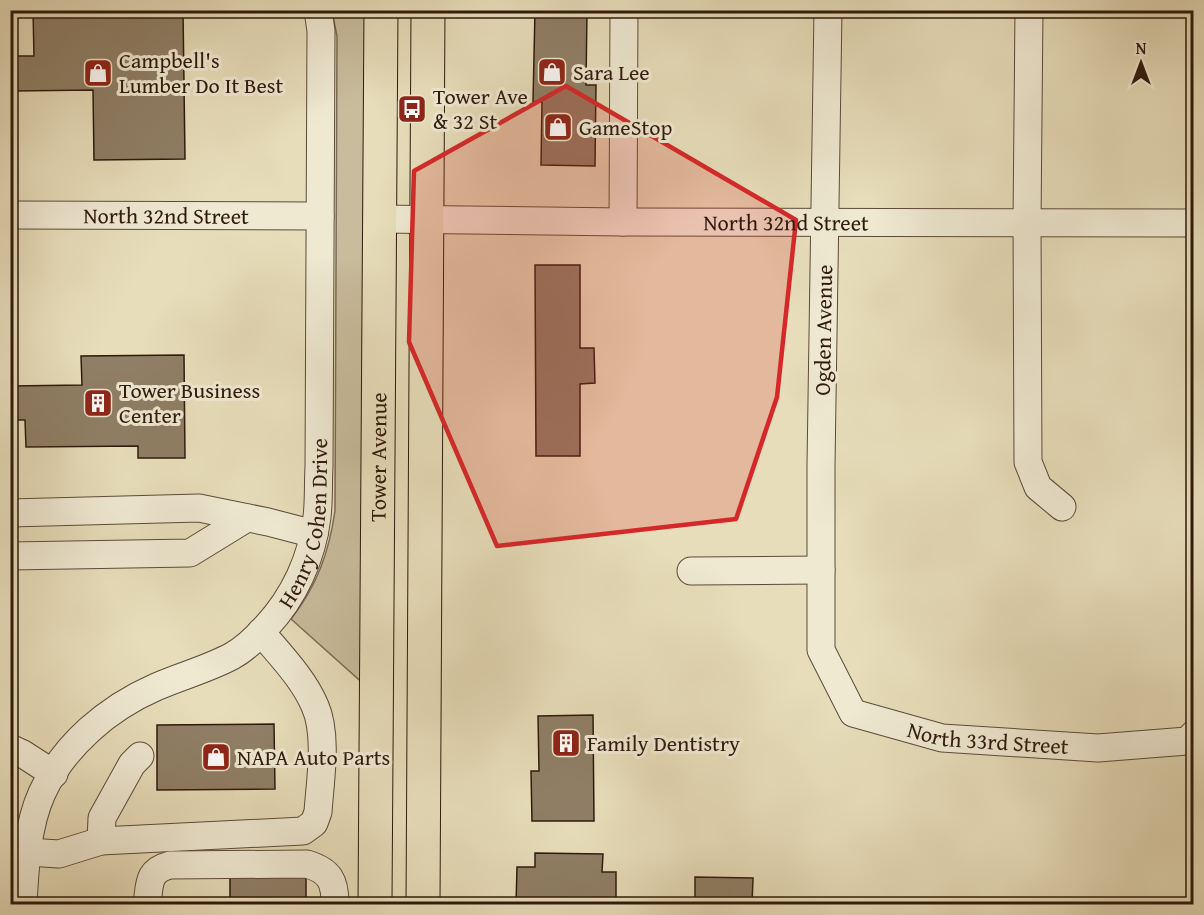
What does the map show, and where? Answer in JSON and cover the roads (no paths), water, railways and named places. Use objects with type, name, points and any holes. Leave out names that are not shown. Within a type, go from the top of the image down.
[{"type":"main road","name":"Tower Avenue","points":[[375,904],[381,10]]},
{"type":"main road","points":[[423,904],[428,10]]},
{"type":"street","name":"Henry Cohen Drive","points":[[23,904],[30,834],[42,793],[66,752],[83,735],[129,700],[233,656],[251,643],[286,604],[310,550],[317,518],[319,467],[321,31],[318,10]]},
{"type":"street","points":[[623,222],[624,10]]},
{"type":"street","name":"Ogden Avenue","points":[[821,650],[828,10]]},
{"type":"street","points":[[1029,10],[1028,462],[1038,487],[1062,507]]},
{"type":"street","name":"North 32nd Street","points":[[10,215],[320,216]]},
{"type":"street","name":"North 32nd Street","points":[[380,219],[623,222],[1194,223]]},
{"type":"street","points":[[10,513],[199,508],[314,534]]},
{"type":"street","points":[[10,556],[190,553],[247,518]]},
{"type":"street","points":[[691,571],[821,570]]},
{"type":"street","points":[[28,852],[59,854],[101,841],[303,831],[314,823],[318,812],[322,735],[316,708],[299,677],[261,632]]},
{"type":"street","name":"North 33rd Street","points":[[821,650],[853,713],[942,738],[1098,748],[1186,741],[1194,734]]},
{"type":"street","points":[[10,748],[54,774]]},
{"type":"street","points":[[101,841],[102,818],[127,772],[140,756]]},
{"type":"street","points":[[147,904],[151,876],[158,868],[170,865],[307,864],[320,868],[330,877],[336,889],[336,904]]},
{"type":"place","name":"Sara Lee","points":[[552,72]]},
{"type":"place","name":"Campbell's Lumber Do It Best","points":[[98,73]]},
{"type":"place","name":"Tower Ave & 32 St","points":[[412,109]]},
{"type":"place","name":"GameStop","points":[[558,127]]},
{"type":"place","name":"Tower Business Center","points":[[98,403]]},
{"type":"place","name":"Family Dentistry","points":[[566,743]]},
{"type":"place","name":"NAPA Auto Parts","points":[[216,757]]}]
